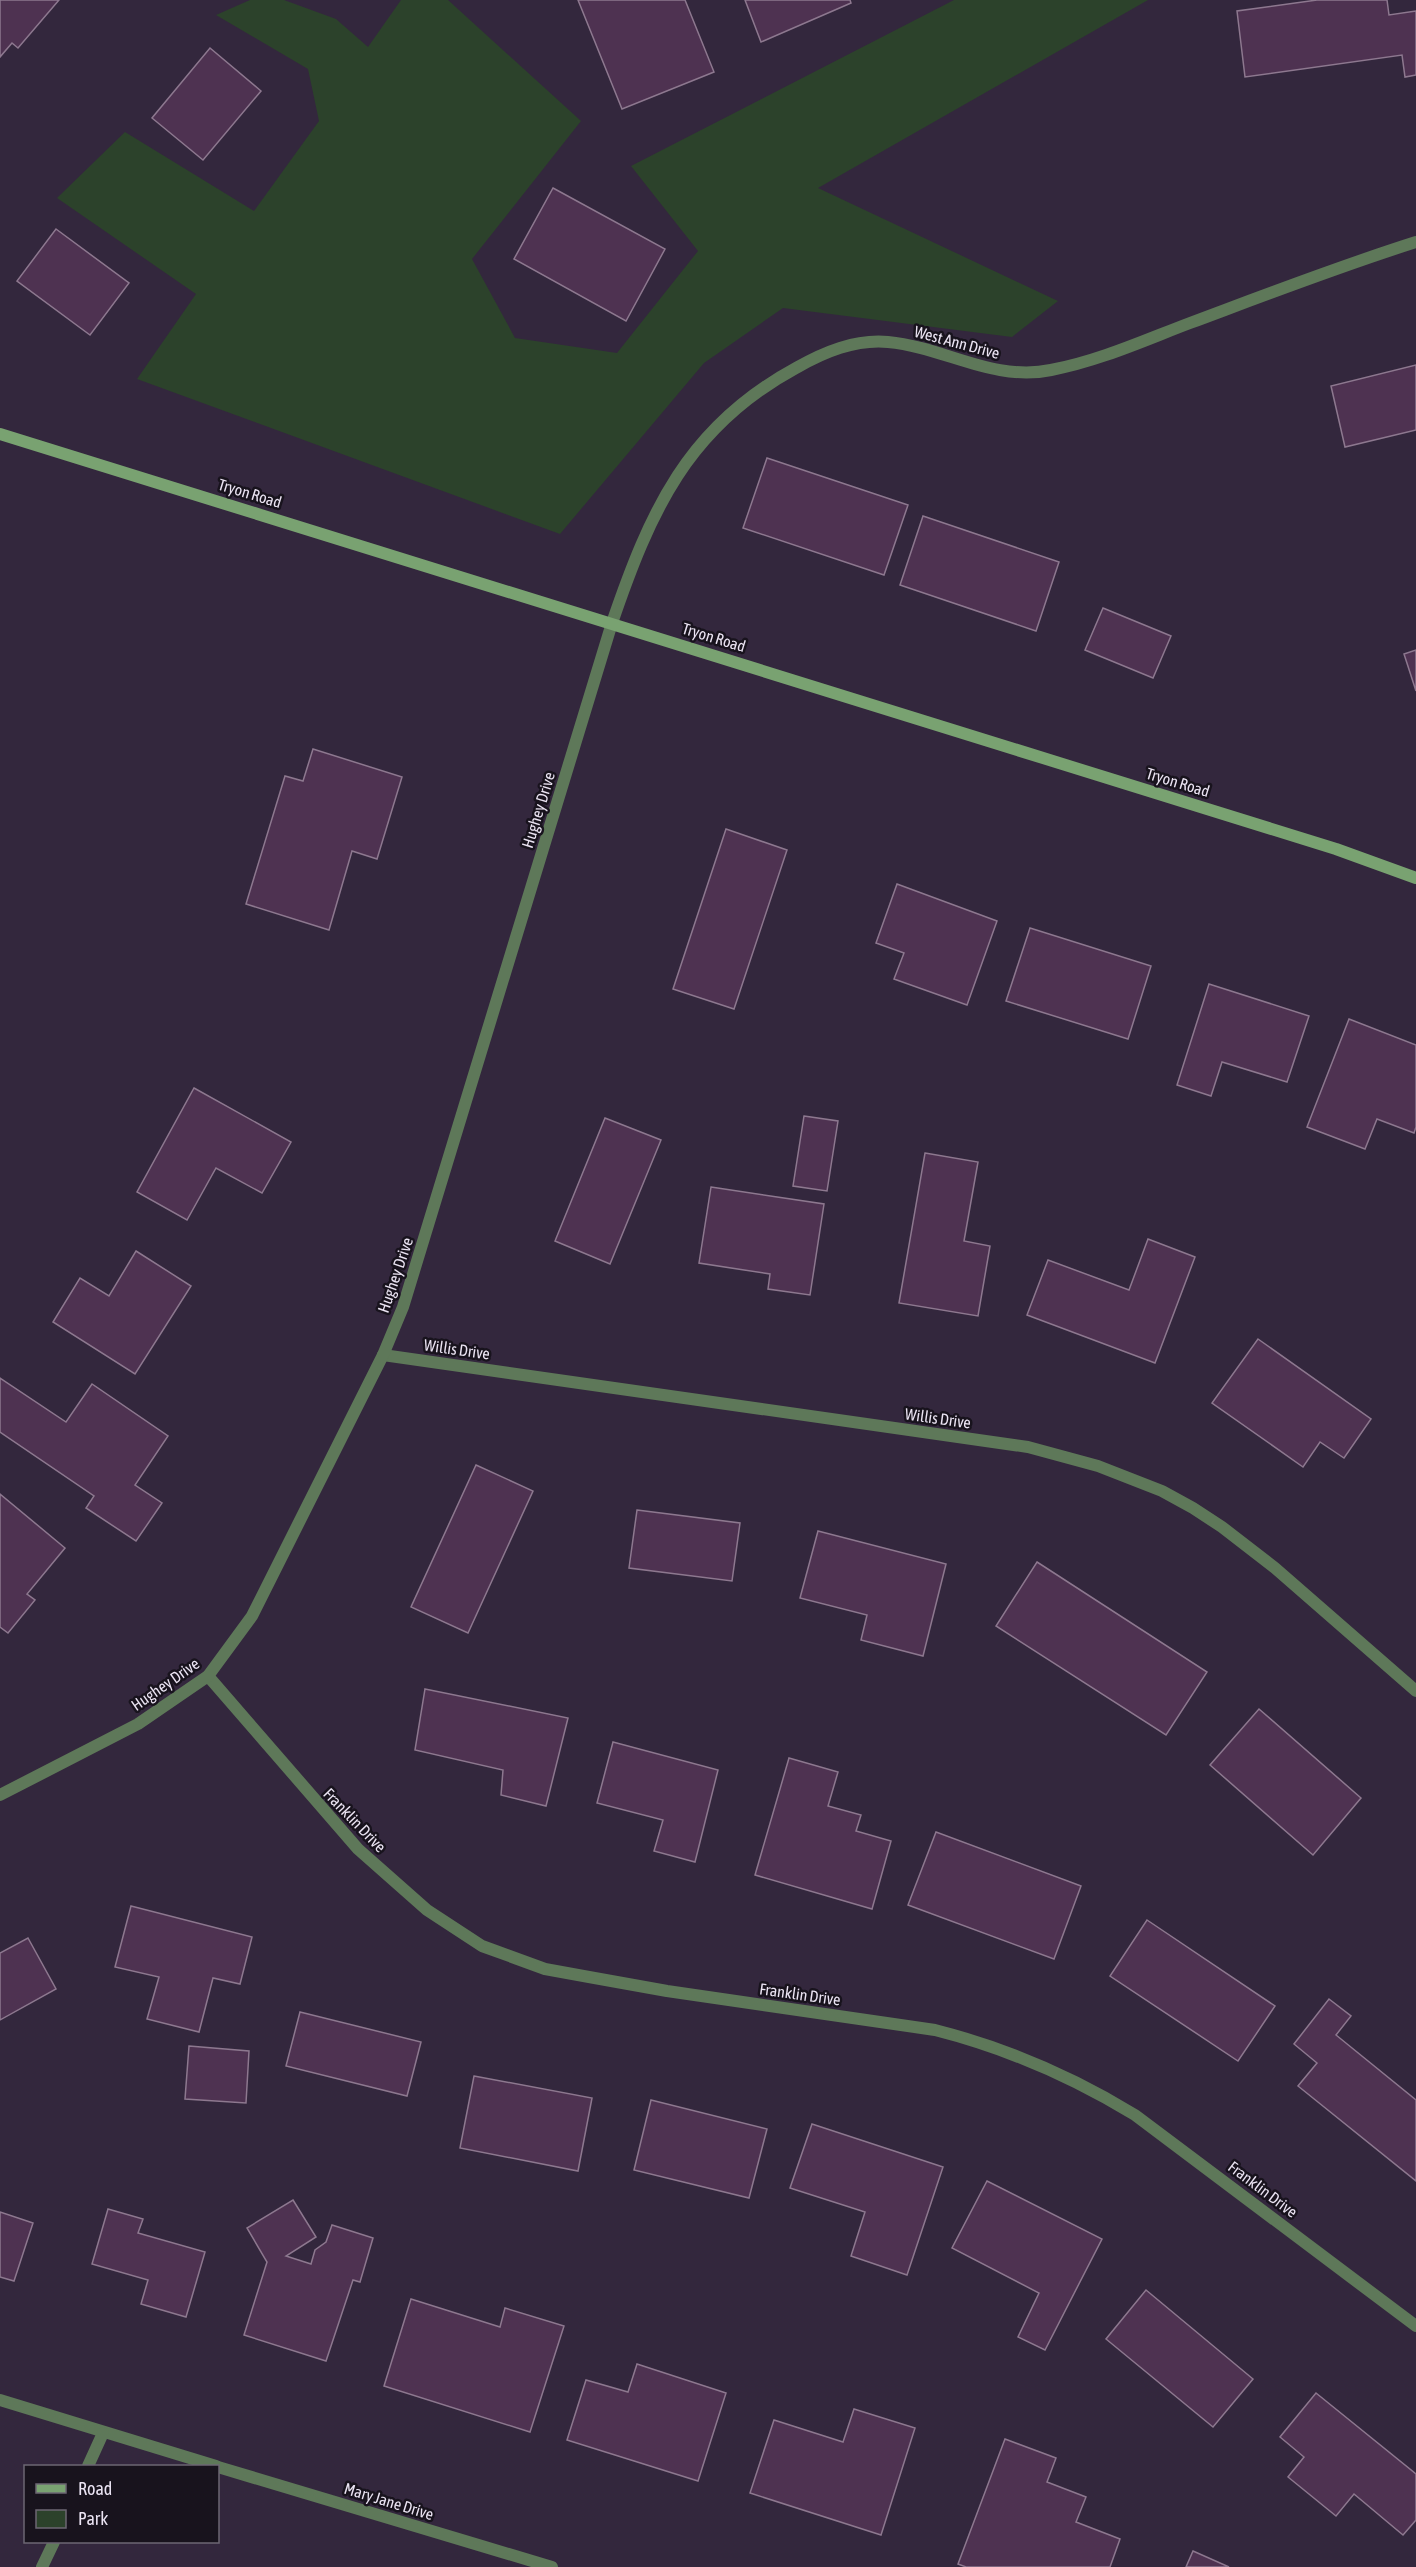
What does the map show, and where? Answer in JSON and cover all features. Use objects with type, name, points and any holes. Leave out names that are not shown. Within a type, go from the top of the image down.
[{"type":"street","name":"West Ann Drive","points":[[612,623],[645,531],[673,479],[695,450],[751,397],[819,355],[862,342],[887,342],[1002,371],[1022,373],[1049,371],[1107,355],[1349,263],[1416,242]]},
{"type":"street","name":"Tryon Road","points":[[0,434],[1324,845],[1416,878]]},
{"type":"street","name":"Hughey Drive","points":[[0,1795],[138,1724],[208,1676],[252,1616],[383,1355],[417,1266],[612,623]]},
{"type":"street","name":"Willis Drive","points":[[383,1355],[1028,1447],[1098,1466],[1162,1491],[1222,1527],[1275,1568],[1416,1691]]},
{"type":"street","name":"Franklin Drive","points":[[208,1676],[358,1850],[427,1910],[482,1946],[545,1969],[667,1991],[935,2030],[1032,2061],[1094,2090],[1135,2115],[1416,2326]]},
{"type":"street","name":"Mary Jane Drive","points":[[0,2400],[210,2465]]},
{"type":"street","points":[[88,2465],[103,2433]]},
{"type":"street","name":"Mary Jane Drive","points":[[219,2468],[552,2567]]},
{"type":"street","points":[[42,2567],[53,2543]]},
{"type":"green space","points":[[250,0],[284,0],[336,19],[368,47],[401,0],[448,0],[581,121],[472,259],[515,338],[617,353],[698,251],[631,166],[954,0],[1148,0],[818,188],[1058,301],[1012,337],[783,308],[704,363],[560,534],[137,379],[196,294],[57,198],[125,132],[254,211],[319,121],[308,69],[216,15]]},
{"type":"building","points":[[0,0],[59,0],[18,48],[12,43],[0,57]]},
{"type":"building","points":[[578,0],[685,0],[714,72],[622,109]]},
{"type":"building","points":[[745,0],[850,0],[851,3],[761,42]]},
{"type":"building","points":[[1317,0],[1387,0],[1389,15],[1416,11],[1416,75],[1405,77],[1402,55],[1245,77],[1237,11]]},
{"type":"building","points":[[210,48],[261,91],[203,160],[152,118]]},
{"type":"building","points":[[553,188],[665,249],[626,321],[514,259]]},
{"type":"building","points":[[56,229],[129,283],[90,335],[17,281]]},
{"type":"building","points":[[1416,365],[1416,430],[1345,447],[1331,386]]},
{"type":"building","points":[[767,458],[908,505],[884,575],[743,528]]},
{"type":"building","points":[[923,516],[1059,562],[1036,631],[900,585]]},
{"type":"building","points":[[1103,608],[1171,636],[1153,678],[1085,650]]},
{"type":"building","points":[[1416,650],[1416,691],[1404,654]]},
{"type":"building","points":[[313,749],[402,777],[377,859],[352,851],[329,930],[246,904],[285,776],[303,781]]},
{"type":"building","points":[[726,829],[787,850],[734,1009],[673,989]]},
{"type":"building","points":[[897,884],[997,921],[967,1005],[894,979],[904,953],[876,943]]},
{"type":"building","points":[[1030,928],[1151,966],[1128,1039],[1006,1001]]},
{"type":"building","points":[[1209,984],[1309,1016],[1287,1082],[1222,1062],[1211,1096],[1177,1085]]},
{"type":"building","points":[[1349,1019],[1416,1045],[1416,1127],[1414,1133],[1377,1119],[1365,1149],[1307,1127]]},
{"type":"building","points":[[194,1088],[291,1142],[262,1193],[216,1168],[187,1220],[137,1192]]},
{"type":"building","points":[[804,1116],[838,1121],[827,1191],[793,1186]]},
{"type":"building","points":[[605,1118],[661,1140],[610,1264],[555,1241]]},
{"type":"building","points":[[925,1153],[978,1162],[964,1241],[990,1246],[978,1316],[899,1303]]},
{"type":"building","points":[[711,1187],[824,1204],[810,1295],[768,1289],[770,1274],[699,1263]]},
{"type":"building","points":[[1148,1239],[1195,1257],[1155,1363],[1027,1315],[1048,1260],[1129,1290]]},
{"type":"building","points":[[136,1251],[191,1286],[135,1374],[53,1322],[80,1278],[109,1296]]},
{"type":"building","points":[[1258,1339],[1371,1419],[1344,1458],[1320,1442],[1303,1467],[1212,1403]]},
{"type":"building","points":[[0,1378],[66,1422],[92,1384],[168,1436],[135,1485],[162,1503],[136,1541],[86,1508],[94,1496],[0,1432]]},
{"type":"building","points":[[476,1465],[533,1491],[468,1633],[411,1607]]},
{"type":"building","points":[[0,1494],[65,1548],[27,1594],[35,1600],[8,1633],[0,1627]]},
{"type":"building","points":[[637,1510],[740,1523],[732,1581],[629,1568]]},
{"type":"building","points":[[818,1531],[946,1564],[923,1656],[861,1640],[867,1615],[800,1598]]},
{"type":"building","points":[[1037,1562],[1207,1672],[1166,1735],[996,1626]]},
{"type":"building","points":[[425,1689],[568,1718],[546,1806],[501,1795],[503,1770],[415,1750]]},
{"type":"building","points":[[1259,1709],[1361,1798],[1313,1855],[1210,1765]]},
{"type":"building","points":[[613,1742],[718,1770],[695,1862],[654,1851],[663,1820],[597,1803]]},
{"type":"building","points":[[789,1758],[838,1772],[828,1806],[861,1815],[856,1831],[891,1841],[872,1909],[755,1875]]},
{"type":"building","points":[[936,1832],[1081,1886],[1054,1959],[908,1905]]},
{"type":"building","points":[[131,1906],[252,1937],[240,1984],[213,1978],[199,2032],[147,2019],[159,1977],[115,1967]]},
{"type":"building","points":[[1147,1920],[1275,2006],[1238,2061],[1110,1976]]},
{"type":"building","points":[[28,1938],[56,1989],[0,2020],[0,1953]]},
{"type":"building","points":[[1329,1999],[1351,2016],[1336,2035],[1416,2100],[1416,2181],[1298,2086],[1317,2063],[1294,2044]]},
{"type":"building","points":[[300,2012],[421,2042],[407,2096],[286,2066]]},
{"type":"building","points":[[189,2046],[249,2051],[246,2103],[185,2099]]},
{"type":"building","points":[[474,2076],[592,2098],[578,2171],[460,2148]]},
{"type":"building","points":[[651,2100],[767,2129],[749,2198],[634,2170]]},
{"type":"building","points":[[812,2124],[943,2167],[907,2275],[851,2256],[865,2212],[790,2188]]},
{"type":"building","points":[[987,2181],[1102,2239],[1045,2350],[1018,2337],[1039,2293],[952,2248]]},
{"type":"building","points":[[293,2200],[316,2237],[286,2256],[311,2264],[315,2250],[326,2242],[332,2225],[373,2238],[360,2282],[353,2280],[326,2361],[244,2335],[267,2262],[247,2228]]},
{"type":"building","points":[[108,2209],[143,2219],[138,2233],[205,2252],[186,2317],[141,2304],[148,2280],[92,2264]]},
{"type":"building","points":[[0,2212],[33,2223],[14,2281],[0,2277]]},
{"type":"building","points":[[1146,2290],[1253,2379],[1213,2427],[1106,2339]]},
{"type":"building","points":[[411,2299],[500,2327],[505,2308],[564,2326],[530,2432],[384,2386]]},
{"type":"building","points":[[637,2364],[726,2393],[698,2481],[567,2440],[586,2380],[628,2392]]},
{"type":"building","points":[[1316,2393],[1416,2474],[1416,2520],[1403,2535],[1354,2494],[1336,2516],[1288,2477],[1304,2457],[1280,2437]]},
{"type":"building","points":[[854,2409],[915,2428],[881,2535],[750,2493],[774,2420],[843,2442]]},
{"type":"building","points":[[1005,2439],[1056,2458],[1047,2482],[1086,2497],[1076,2522],[1120,2539],[1110,2567],[966,2567],[958,2564]]},
{"type":"building","points":[[1193,2551],[1229,2567],[1186,2567]]}]
